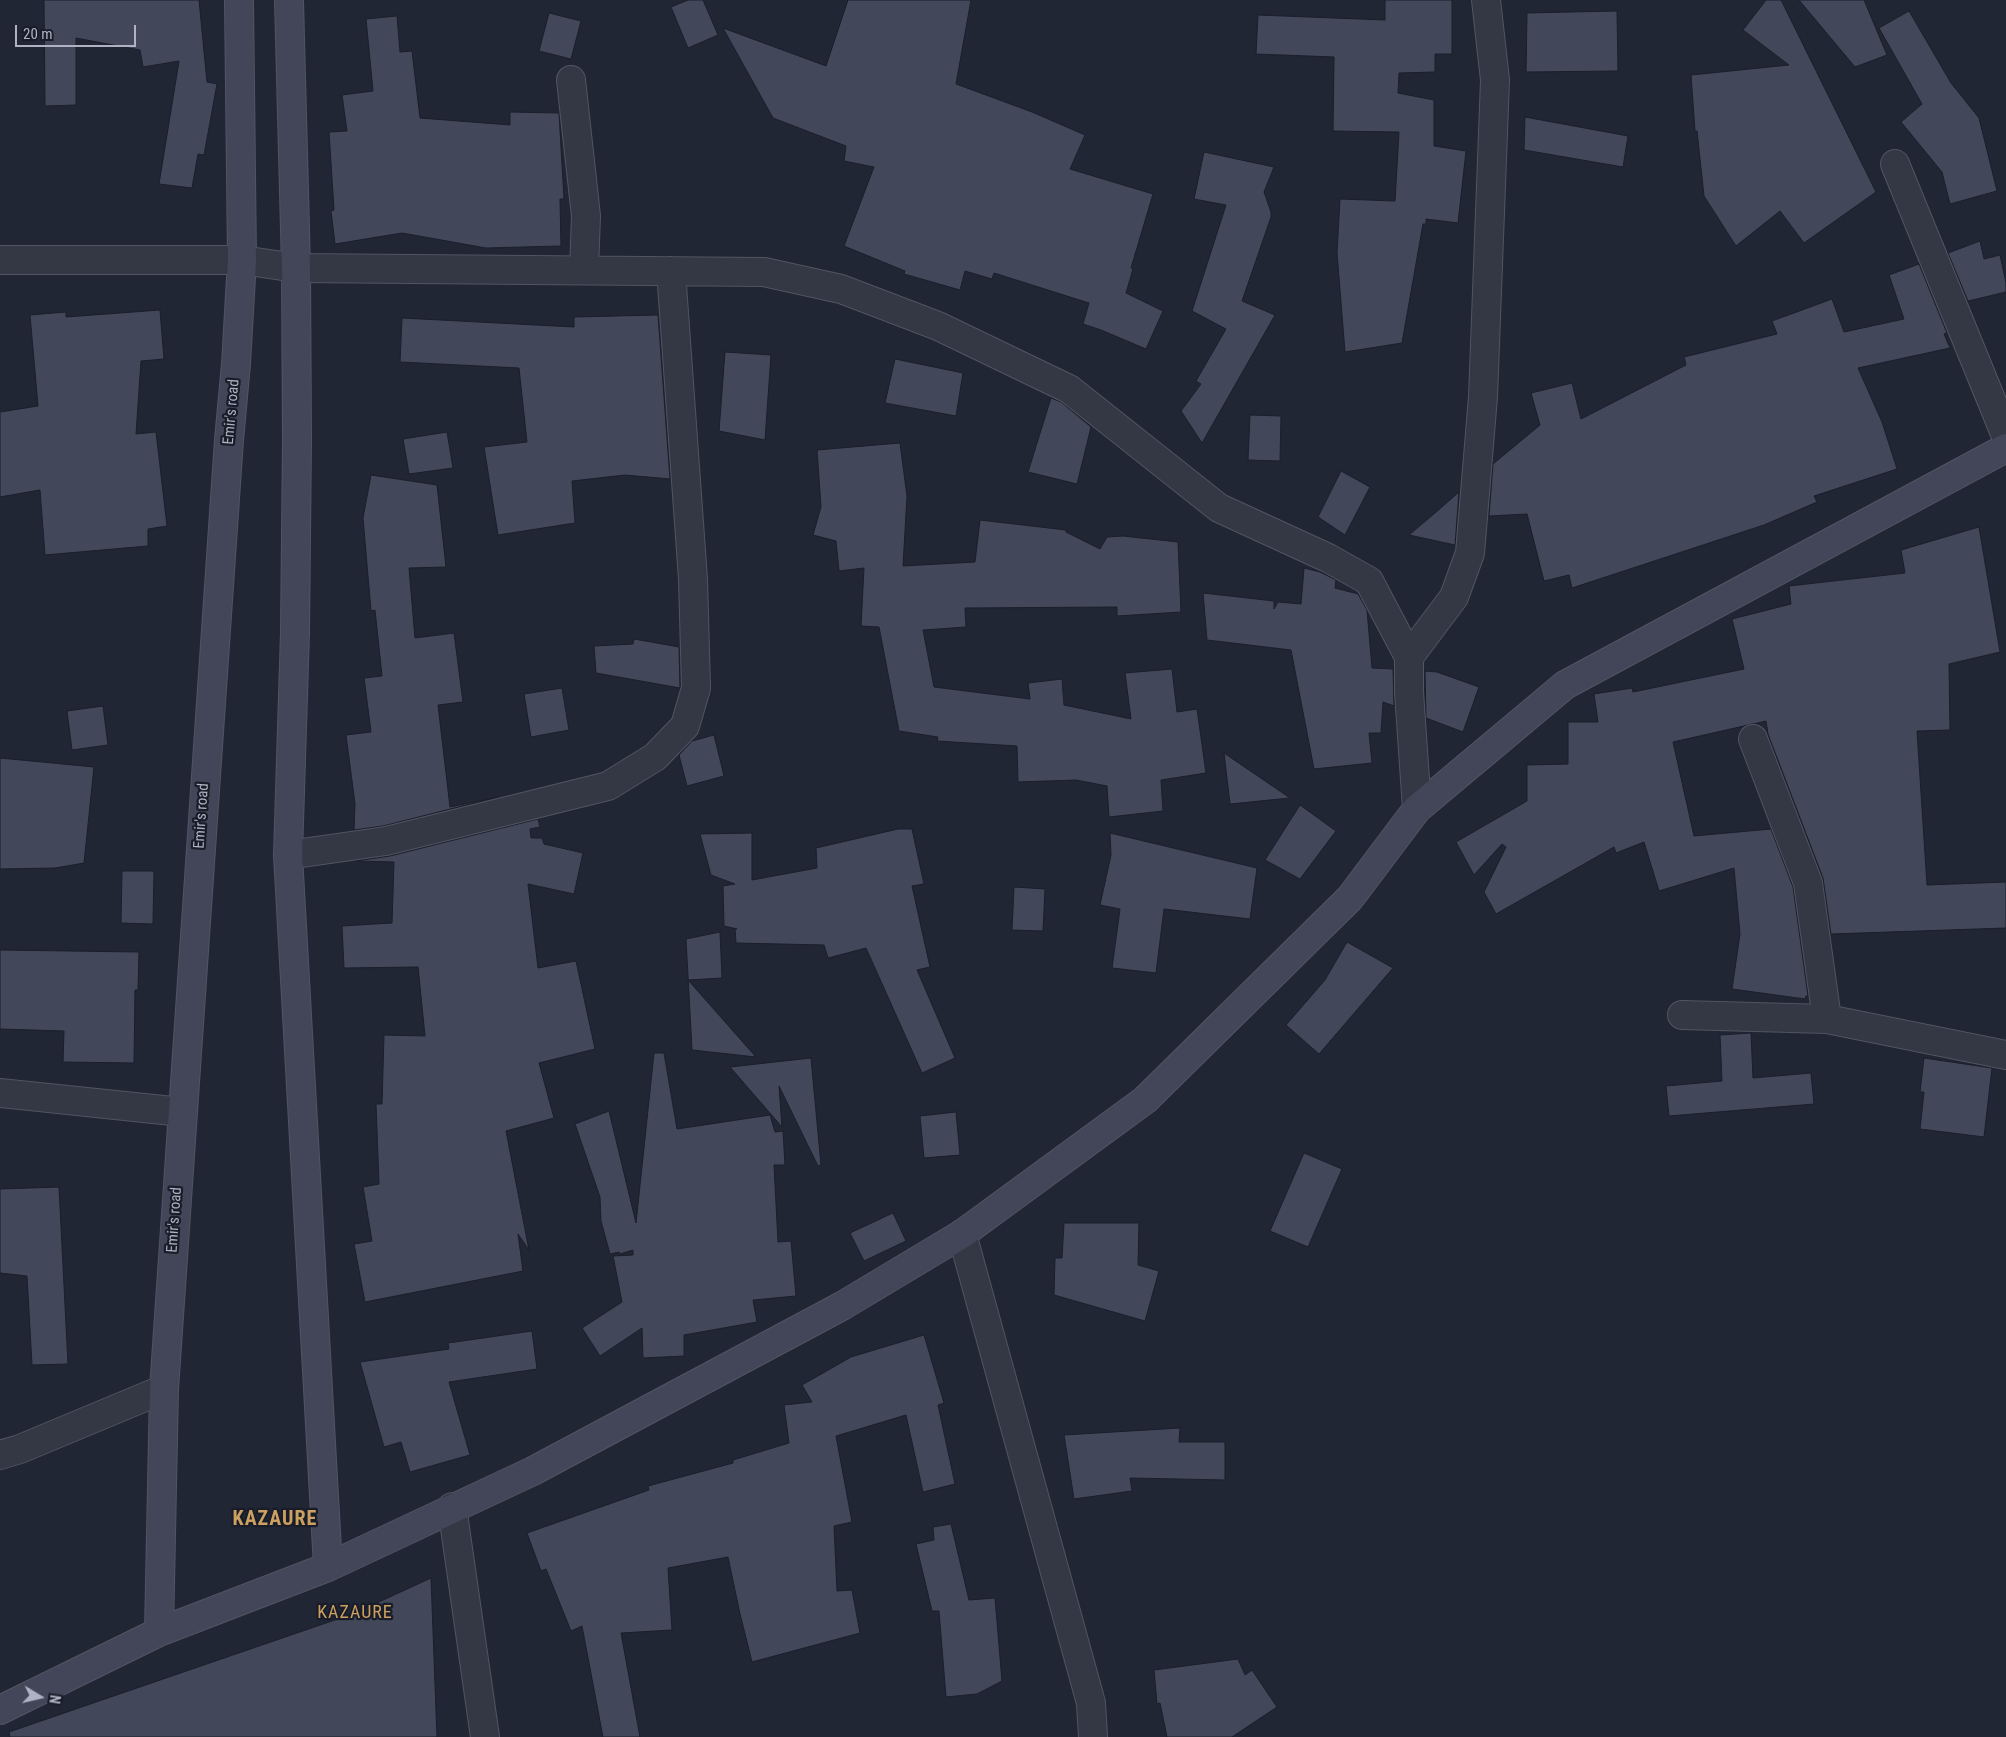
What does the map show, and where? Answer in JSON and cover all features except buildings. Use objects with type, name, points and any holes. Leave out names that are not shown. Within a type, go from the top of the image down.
[{"type":"main road","name":"Emir's road","points":[[159,1632],[164,1390],[242,260],[239,0]]},
{"type":"main road","points":[[289,0],[296,268],[297,440],[295,623],[288,855],[328,1567]]},
{"type":"main road","points":[[0,1710],[159,1632],[328,1567],[452,1507],[533,1471],[834,1311],[962,1234],[1145,1100],[1350,898],[1417,809],[1565,685],[2006,448]]},
{"type":"street","points":[[1409,657],[1454,597],[1470,553],[1483,397],[1495,80],[1486,0]]},
{"type":"street","points":[[572,80],[586,216],[584,270]]},
{"type":"street","points":[[1895,164],[2006,436]]},
{"type":"street","points":[[0,260],[242,260],[296,268],[764,272],[841,290],[938,326],[1070,389],[1219,508],[1328,558],[1369,581],[1409,657],[1409,692],[1417,809]]},
{"type":"street","points":[[288,855],[386,842],[608,786],[654,757],[685,726],[696,688],[693,579],[671,271]]},
{"type":"street","points":[[1753,739],[1808,883],[1827,1019]]},
{"type":"street","points":[[1682,1015],[1827,1019],[2006,1055]]},
{"type":"street","points":[[0,1093],[182,1112]]},
{"type":"street","points":[[962,1234],[1091,1703],[1093,1737]]},
{"type":"street","points":[[0,1455],[20,1449],[164,1390]]},
{"type":"street","points":[[452,1507],[485,1737]]},
{"type":"district","name":"KAZAURE","points":[[275,1520]]},
{"type":"district","name":"KAZAURE","points":[[355,1613]]}]
